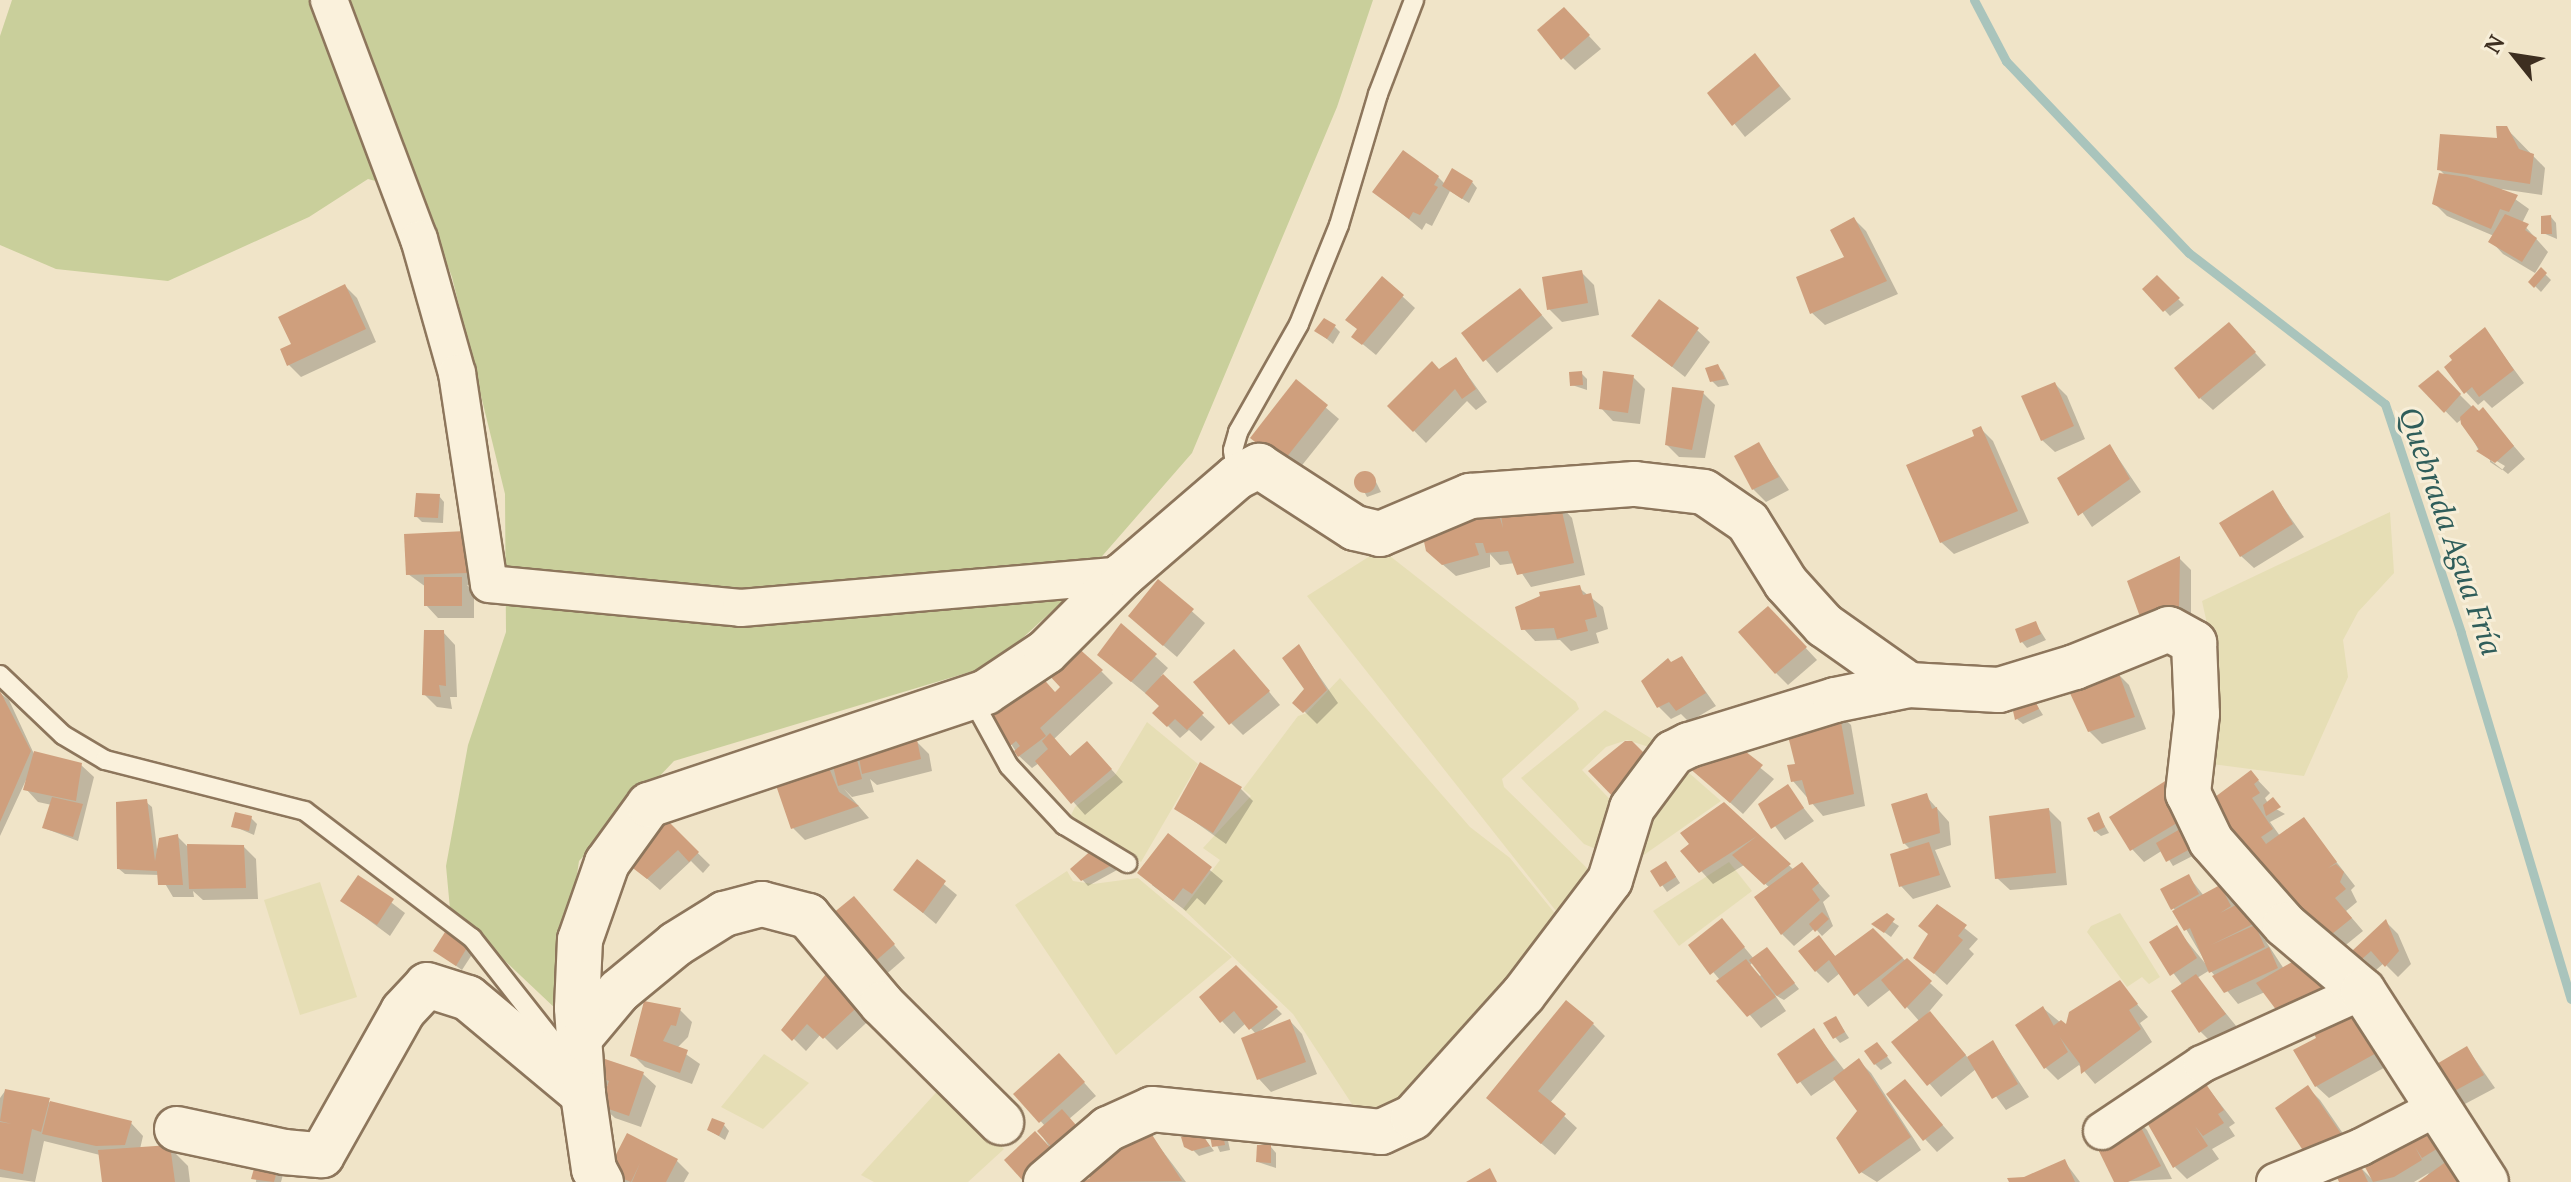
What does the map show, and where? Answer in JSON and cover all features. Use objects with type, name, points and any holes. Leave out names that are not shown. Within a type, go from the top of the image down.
[{"type":"street","points":[[329,0],[419,239],[457,373],[489,584],[741,608],[1123,575]]},
{"type":"street","points":[[601,1182],[594,1169],[580,1069],[580,940],[607,863],[649,805],[971,697],[1046,652],[1123,575],[1237,477],[1259,466],[1355,528],[1380,534],[1470,496],[1635,484],[1704,492],[1748,522],[1786,583],[1824,625],[1909,685]]},
{"type":"street","points":[[1046,1182],[1108,1129],[1152,1109],[1381,1132],[1413,1117],[1523,995],[1610,880],[1632,808],[1673,753],[1835,700],[1909,685],[1999,690],[2075,667],[2169,629],[2184,633],[2194,643],[2197,714],[2188,793],[2211,841],[2285,925],[2363,991],[2440,1106],[2486,1182]]},
{"type":"street","points":[[580,1069],[619,991],[676,944],[724,914],[762,904],[808,916],[882,1004],[1001,1122]]},
{"type":"street","points":[[177,1129],[284,1152],[322,1155],[403,1011],[427,985],[468,998],[580,1069]]},
{"type":"street","points":[[2102,1131],[2202,1064],[2363,991]]},
{"type":"street","points":[[2275,1182],[2361,1147],[2440,1106]]},
{"type":"lane","points":[[1237,477],[1233,450],[1238,432],[1305,310],[1339,225],[1378,94],[1414,0]]},
{"type":"lane","points":[[0,675],[63,735],[105,760],[305,811],[472,938],[580,1069]]},
{"type":"lane","points":[[971,697],[1009,766],[1064,825],[1127,863]]},
{"type":"shaded area","points":[[2390,512],[2394,573],[2358,612],[2343,640],[2348,677],[2304,776],[2212,764],[2214,656],[2202,601]]},
{"type":"shaded area","points":[[1381,549],[1576,702],[1579,709],[1502,779],[1504,787],[1592,873],[1564,921],[1307,596]]},
{"type":"shaded area","points":[[1340,678],[1470,827],[1510,858],[1562,922],[1416,1091],[1365,1124],[1293,1014],[1183,909],[1220,860],[1203,848],[1251,796],[1243,789],[1298,716],[1307,713]]},
{"type":"shaded area","points":[[1605,710],[1652,739],[1649,747],[1627,740],[1606,747],[1582,770],[1623,813],[1610,855],[1584,844],[1521,778]]},
{"type":"shaded area","points":[[1147,722],[1198,764],[1141,862],[1069,819],[1075,807],[1115,775]]},
{"type":"shaded area","points":[[1680,765],[1721,801],[1628,866],[1640,809]]},
{"type":"shaded area","points":[[1729,862],[1752,891],[1679,946],[1653,911]]},
{"type":"shaded area","points":[[1067,871],[1073,881],[1093,884],[1138,878],[1232,957],[1116,1055],[1015,905]]},
{"type":"shaded area","points":[[320,882],[357,997],[300,1015],[264,900]]},
{"type":"shaded area","points":[[2120,913],[2160,977],[2149,984],[2142,977],[2127,987],[2087,932],[2091,926]]},
{"type":"shaded area","points":[[764,1054],[809,1083],[763,1129],[721,1107]]},
{"type":"shaded area","points":[[942,1086],[1004,1149],[968,1182],[874,1182],[861,1175]]},
{"type":"green space","points":[[12,0],[1373,0],[1337,107],[1192,453],[1063,601],[993,665],[674,761],[579,861],[557,1010],[450,909],[446,866],[468,745],[506,632],[505,494],[452,277],[422,201],[413,191],[368,179],[309,217],[168,281],[56,269],[0,245],[0,36]]},
{"type":"building","points":[[1564,7],[1590,35],[1561,60],[1537,30]]},
{"type":"building","points":[[1755,53],[1780,86],[1732,126],[1707,93]]},
{"type":"building","points":[[2496,126],[2507,126],[2519,149],[2534,154],[2530,184],[2437,170],[2440,134],[2497,138]]},
{"type":"building","points":[[1403,150],[1439,176],[1434,185],[1438,187],[1420,215],[1413,212],[1409,219],[1372,192]]},
{"type":"building","points":[[1452,168],[1473,181],[1462,199],[1442,186]]},
{"type":"building","points":[[2439,173],[2467,177],[2518,195],[2509,212],[2500,209],[2491,229],[2432,204]]},
{"type":"building","points":[[2505,214],[2529,224],[2525,230],[2537,238],[2522,262],[2488,242]]},
{"type":"building","points":[[2551,215],[2552,234],[2541,234],[2541,216]]},
{"type":"building","points":[[1854,217],[1887,281],[1810,314],[1796,277],[1844,257],[1830,230]]},
{"type":"building","points":[[2541,267],[2547,273],[2534,288],[2528,282]]},
{"type":"building","points":[[1582,270],[1588,303],[1547,310],[1542,277]]},
{"type":"building","points":[[2157,275],[2180,298],[2163,312],[2142,289]]},
{"type":"building","points":[[1382,276],[1404,295],[1362,345],[1351,337],[1357,329],[1345,320]]},
{"type":"building","points":[[345,284],[366,329],[287,366],[280,349],[291,344],[278,317]]},
{"type":"building","points":[[1520,288],[1542,315],[1483,362],[1461,333]]},
{"type":"building","points":[[1659,299],[1699,328],[1672,367],[1631,336]]},
{"type":"building","points":[[1324,318],[1336,325],[1327,339],[1314,331]]},
{"type":"building","points":[[2229,322],[2256,352],[2199,399],[2174,368]]},
{"type":"building","points":[[2485,327],[2514,370],[2479,397],[2472,387],[2464,394],[2444,367],[2452,360],[2449,356]]},
{"type":"building","points":[[1456,357],[1476,389],[1462,399],[1455,389],[1413,432],[1387,406],[1432,361],[1439,369]]},
{"type":"building","points":[[1718,364],[1725,379],[1710,382],[1705,368]]},
{"type":"building","points":[[2438,370],[2461,394],[2444,413],[2418,386]]},
{"type":"building","points":[[1582,371],[1583,385],[1570,386],[1569,372]]},
{"type":"building","points":[[1603,371],[1634,375],[1628,413],[1599,409]]},
{"type":"building","points":[[1296,379],[1328,405],[1282,463],[1250,438]]},
{"type":"building","points":[[2055,382],[2074,426],[2041,441],[2021,396]]},
{"type":"building","points":[[1672,387],[1704,391],[1692,450],[1665,445]]},
{"type":"building","points":[[2473,405],[2479,411],[2483,407],[2514,446],[2495,463],[2476,451],[2479,449],[2461,424],[2460,417]]},
{"type":"building","points":[[1981,426],[2018,511],[1940,543],[1906,465],[1974,436],[1972,430]]},
{"type":"building","points":[[1759,442],[1779,477],[1752,490],[1734,456]]},
{"type":"building","points":[[2110,444],[2130,479],[2078,516],[2057,478]]},
{"type":"building","points":[[1361,471],[1369,471],[1376,482],[1369,493],[1361,493],[1354,486],[1354,478]]},
{"type":"building","points":[[2273,490],[2293,524],[2240,557],[2219,523]]},
{"type":"building","points":[[416,493],[440,494],[438,518],[414,517]]},
{"type":"building","points":[[1560,503],[1574,563],[1517,575],[1508,551],[1486,553],[1483,543],[1475,543],[1479,555],[1442,565],[1426,551],[1423,537],[1487,516],[1499,515],[1503,528],[1501,515]]},
{"type":"building","points":[[466,531],[468,573],[406,575],[404,534]]},
{"type":"building","points":[[2180,556],[2179,607],[2143,625],[2127,581]]},
{"type":"building","points":[[424,577],[462,577],[462,606],[424,606]]},
{"type":"building","points":[[1158,579],[1194,609],[1163,646],[1128,616]]},
{"type":"building","points":[[1580,585],[1583,595],[1591,593],[1597,617],[1585,620],[1588,631],[1557,639],[1554,628],[1521,630],[1515,607],[1540,596],[1539,592]]},
{"type":"building","points":[[1768,606],[1807,647],[1775,674],[1738,632]]},
{"type":"building","points":[[2036,621],[2041,634],[2020,643],[2015,629]]},
{"type":"building","points":[[1121,623],[1157,654],[1131,682],[1097,655]]},
{"type":"building","points":[[424,630],[444,630],[446,686],[439,685],[441,697],[422,695]]},
{"type":"building","points":[[1299,644],[1327,690],[1303,713],[1292,703],[1304,689],[1282,658]]},
{"type":"building","points":[[1076,646],[1103,670],[1040,728],[1046,736],[1018,757],[1014,751],[1020,746],[1016,741],[1010,746],[988,713],[1040,675],[1055,692],[1060,687],[1047,673]]},
{"type":"building","points":[[1234,649],[1270,691],[1229,725],[1193,682]]},
{"type":"building","points":[[1682,656],[1706,693],[1676,711],[1669,702],[1657,708],[1641,681],[1668,658],[1671,662]]},
{"type":"building","points":[[2118,671],[2135,717],[2088,732],[2068,689]]},
{"type":"building","points":[[1163,674],[1204,713],[1187,730],[1175,719],[1167,727],[1152,713],[1159,706],[1145,693]]},
{"type":"building","points":[[0,691],[31,751],[0,822]]},
{"type":"building","points":[[2032,694],[2039,709],[2015,720],[2011,702]]},
{"type":"building","points":[[1839,711],[1854,794],[1809,805],[1802,780],[1791,782],[1787,765],[1795,764],[1785,724]]},
{"type":"building","points":[[1050,733],[1070,756],[1087,741],[1112,769],[1071,804],[1035,761],[1048,749],[1042,741]]},
{"type":"building","points":[[917,740],[921,759],[862,774],[858,752]]},
{"type":"building","points":[[1625,741],[1632,741],[1655,764],[1617,801],[1588,771]]},
{"type":"building","points":[[1741,748],[1763,765],[1730,803],[1688,767]]},
{"type":"building","points":[[34,751],[82,763],[76,801],[23,790]]},
{"type":"building","points":[[822,751],[839,792],[859,806],[791,829],[770,768]]},
{"type":"building","points":[[855,752],[862,779],[838,786],[831,758]]},
{"type":"building","points":[[1200,762],[1242,787],[1213,833],[1174,809]]},
{"type":"building","points":[[2251,770],[2259,780],[2254,784],[2260,793],[2252,798],[2273,829],[2261,837],[2266,844],[2304,817],[2337,862],[2328,868],[2336,864],[2344,872],[2340,882],[2346,889],[2335,898],[2352,918],[2322,942],[2221,820],[2226,817],[2215,797]]},
{"type":"building","points":[[2173,776],[2192,814],[2130,851],[2109,817]]},
{"type":"building","points":[[1788,784],[1804,808],[1771,829],[1758,804]]},
{"type":"building","points":[[1927,793],[1932,809],[1937,807],[1940,833],[1903,844],[1891,804]]},
{"type":"building","points":[[52,797],[83,804],[73,837],[42,828]]},
{"type":"building","points":[[2273,797],[2281,807],[2266,816],[2263,805]]},
{"type":"building","points":[[147,799],[155,861],[159,838],[178,834],[183,885],[158,885],[157,871],[117,869],[116,802]]},
{"type":"building","points":[[1724,802],[1791,864],[1764,885],[1732,855],[1757,836],[1699,873],[1680,851],[1689,844],[1680,833]]},
{"type":"building","points":[[2049,808],[2056,873],[1995,879],[1989,816]]},
{"type":"building","points":[[235,812],[252,816],[249,831],[231,827]]},
{"type":"building","points":[[2099,812],[2105,827],[2094,832],[2087,818]]},
{"type":"building","points":[[662,815],[699,852],[689,862],[678,850],[647,879],[625,862]]},
{"type":"building","points":[[2194,821],[2205,841],[2166,862],[2156,843]]},
{"type":"building","points":[[1168,833],[1212,867],[1192,894],[1183,888],[1173,901],[1137,873]]},
{"type":"building","points":[[1929,842],[1940,875],[1899,887],[1890,854]]},
{"type":"building","points":[[187,844],[244,845],[246,888],[189,889]]},
{"type":"building","points":[[1094,848],[1114,864],[1081,881],[1070,869]]},
{"type":"building","points":[[917,859],[946,881],[923,913],[893,890]]},
{"type":"building","points":[[1666,861],[1676,877],[1660,887],[1650,871]]},
{"type":"building","points":[[1802,862],[1819,883],[1812,889],[1820,900],[1781,935],[1754,897]]},
{"type":"building","points":[[2189,874],[2199,894],[2171,910],[2160,889]]},
{"type":"building","points":[[358,875],[394,899],[377,925],[340,901]]},
{"type":"building","points":[[2220,885],[2231,906],[2220,913],[2248,899],[2259,921],[2211,945],[2255,925],[2265,947],[2209,973],[2190,928],[2184,931],[2172,911]]},
{"type":"building","points":[[854,896],[895,944],[863,972],[821,923]]},
{"type":"building","points":[[1937,904],[1967,925],[1958,936],[1963,940],[1934,974],[1913,958],[1928,934],[1918,926]]},
{"type":"building","points":[[1822,912],[1829,919],[1815,932],[1809,924]]},
{"type":"building","points":[[1887,913],[1895,919],[1884,933],[1871,924]]},
{"type":"building","points":[[1722,918],[1745,947],[1710,975],[1688,945]]},
{"type":"building","points":[[2386,919],[2399,951],[2385,967],[2371,951],[2362,959],[2352,951]]},
{"type":"building","points":[[2177,925],[2197,958],[2170,976],[2149,942]]},
{"type":"building","points":[[1873,928],[1903,958],[1854,996],[1829,960],[1815,972],[1798,951],[1819,935],[1835,956]]},
{"type":"building","points":[[445,932],[468,946],[456,966],[433,951]]},
{"type":"building","points":[[1767,947],[1795,983],[1777,996],[1749,960]]},
{"type":"building","points":[[2269,947],[2278,968],[2224,993],[2212,976]]},
{"type":"building","points":[[2304,955],[2345,987],[2286,1023],[2256,983]]},
{"type":"building","points":[[1907,958],[1932,981],[1905,1009],[1881,980]]},
{"type":"building","points":[[1746,959],[1776,997],[1747,1017],[1716,981]]},
{"type":"building","points":[[834,964],[867,998],[823,1039],[807,1024],[792,1041],[781,1030]]},
{"type":"building","points":[[1236,965],[1278,1007],[1249,1030],[1234,1011],[1220,1023],[1199,997]]},
{"type":"building","points":[[2196,974],[2226,1014],[2199,1033],[2171,991]]},
{"type":"building","points":[[2120,980],[2138,1004],[2129,1010],[2141,1029],[2081,1074],[2080,1064],[2052,1027],[2061,1020],[2066,1024],[2069,1012]]},
{"type":"building","points":[[1566,1000],[1594,1023],[1538,1091],[1566,1114],[1541,1144],[1486,1098]]},
{"type":"building","points":[[644,1001],[681,1008],[676,1026],[671,1025],[663,1041],[688,1050],[680,1073],[630,1056]]},
{"type":"building","points":[[2362,1003],[2389,1046],[2315,1087],[2293,1050],[2316,1038],[2312,1029]]},
{"type":"building","points":[[2043,1006],[2068,1052],[2044,1069],[2015,1025]]},
{"type":"building","points":[[1930,1011],[1966,1055],[1927,1086],[1891,1042]]},
{"type":"building","points":[[1836,1016],[1845,1032],[1833,1039],[1823,1023]]},
{"type":"building","points":[[1290,1019],[1306,1062],[1257,1080],[1241,1038]]},
{"type":"building","points":[[1814,1028],[1835,1060],[1797,1084],[1777,1054]]},
{"type":"building","points":[[1993,1040],[2018,1084],[1992,1099],[1967,1057]]},
{"type":"building","points":[[1877,1042],[1888,1056],[1874,1065],[1864,1051]]},
{"type":"building","points":[[2467,1046],[2484,1075],[2449,1094],[2435,1065]]},
{"type":"building","points":[[1059,1053],[1085,1082],[1039,1123],[1013,1094]]},
{"type":"building","points":[[602,1058],[644,1072],[629,1116],[600,1106],[609,1081],[596,1076]]},
{"type":"building","points":[[1859,1058],[1911,1137],[1859,1174],[1836,1138],[1857,1111],[1833,1078]]},
{"type":"building","points":[[2201,1077],[2224,1110],[2218,1114],[2224,1123],[2203,1136],[2195,1126],[2208,1146],[2173,1168],[2142,1114]]},
{"type":"building","points":[[1905,1079],[1943,1125],[1923,1141],[1886,1094]]},
{"type":"building","points":[[2308,1085],[2344,1138],[2310,1161],[2275,1108]]},
{"type":"building","points":[[5,1089],[50,1098],[41,1132],[32,1129],[23,1174],[0,1169],[0,1122],[12,1124],[0,1121]]},
{"type":"building","points":[[50,1101],[132,1121],[125,1145],[96,1146],[42,1134]]},
{"type":"building","points":[[1062,1109],[1083,1133],[1059,1155],[1037,1131]]},
{"type":"building","points":[[2135,1116],[2161,1166],[2128,1182],[2114,1182],[2094,1141]]},
{"type":"building","points":[[712,1118],[725,1123],[719,1136],[707,1130]]},
{"type":"building","points":[[2433,1118],[2448,1142],[2422,1158],[2415,1147],[2422,1160],[2394,1177],[2373,1182],[2358,1154]]},
{"type":"building","points":[[1222,1128],[1225,1145],[1212,1147],[1209,1130]]},
{"type":"building","points":[[1149,1130],[1182,1181],[1083,1182],[1090,1178],[1086,1171]]},
{"type":"building","points":[[1035,1131],[1058,1156],[1024,1182],[1004,1160]]},
{"type":"building","points":[[1200,1131],[1210,1146],[1192,1151],[1184,1147],[1181,1137]]},
{"type":"building","points":[[627,1133],[678,1159],[666,1182],[632,1182],[640,1163],[631,1182],[607,1172]]},
{"type":"building","points":[[170,1145],[175,1182],[102,1182],[98,1150]]},
{"type":"building","points":[[1257,1145],[1271,1145],[1271,1163],[1256,1162]]},
{"type":"building","points":[[257,1158],[279,1164],[274,1182],[251,1179]]},
{"type":"building","points":[[2065,1159],[2075,1182],[2009,1182],[2007,1178],[2024,1177]]},
{"type":"building","points":[[2447,1161],[2464,1182],[2418,1182]]},
{"type":"building","points":[[2360,1165],[2368,1182],[2339,1182],[2336,1175]]},
{"type":"building","points":[[1490,1168],[1497,1182],[1466,1182]]},
{"type":"waterway","name":"Quebrada Agua Fría","points":[[1974,0],[2006,61],[2189,253],[2385,404],[2461,633],[2571,999]]}]
